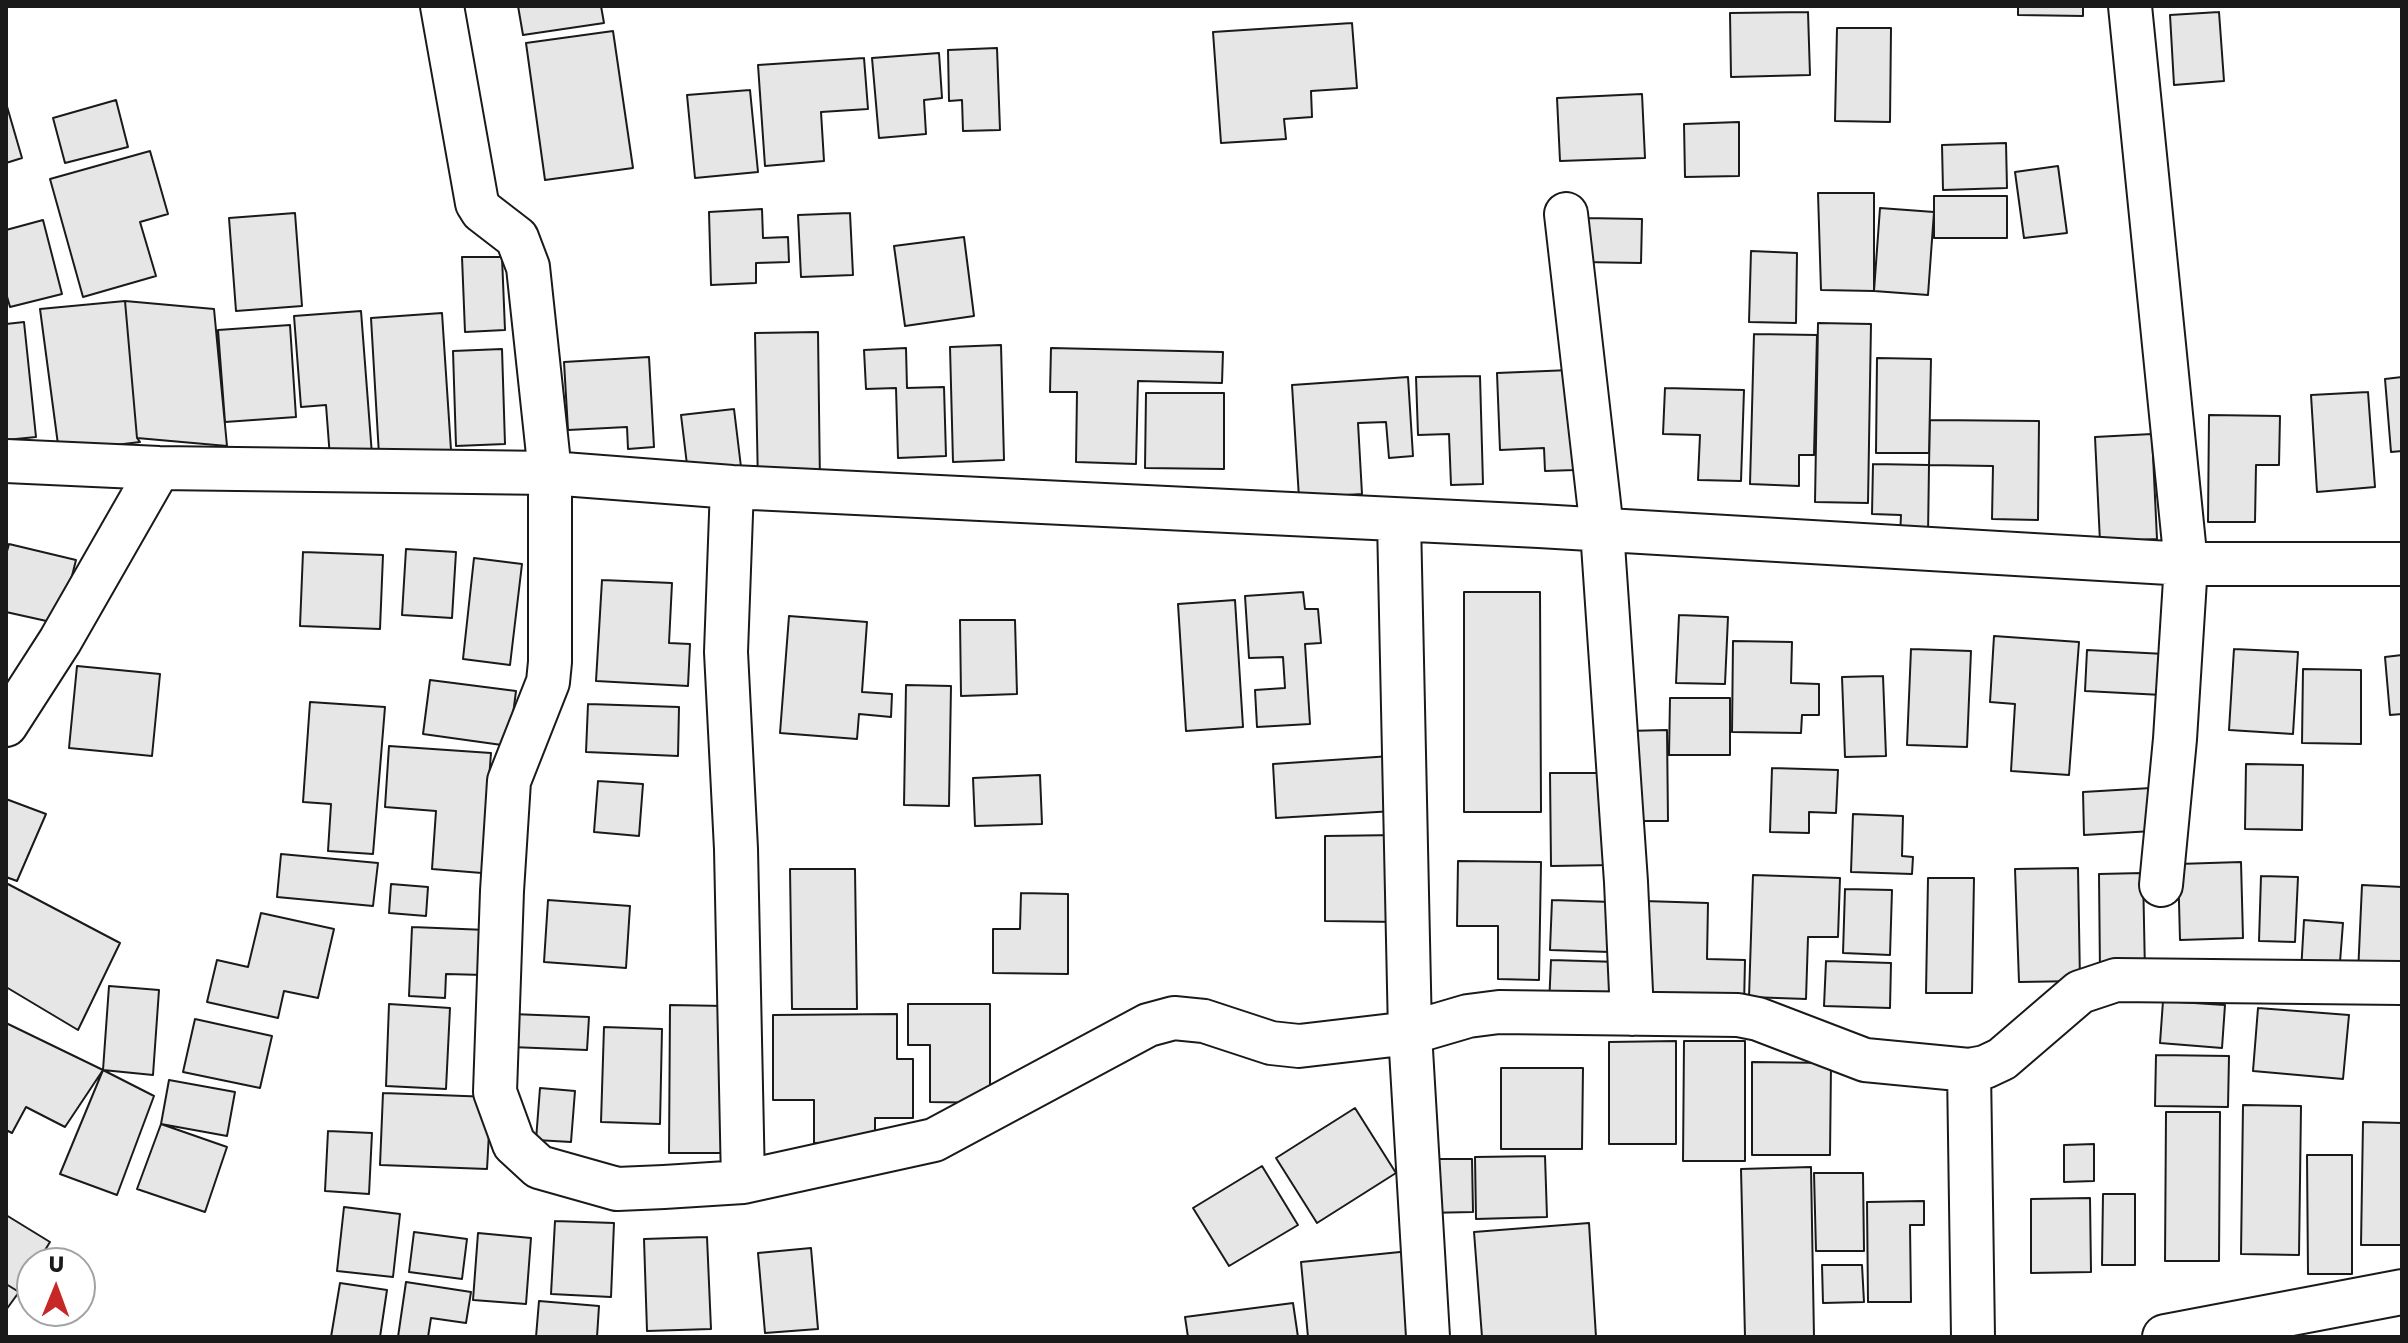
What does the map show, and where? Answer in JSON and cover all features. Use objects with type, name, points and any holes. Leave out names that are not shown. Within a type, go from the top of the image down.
[{"type":"highway","points":[[2165,1337],[2402,1292]]},
{"type":"street","points":[[442,6],[477,203],[482,211],[517,238],[528,267],[550,473],[549,672],[548,682],[509,781],[495,1092],[514,1144],[539,1167],[617,1189],[743,1182],[934,1140],[1148,1025],[1174,1018],[1204,1021],[1271,1043],[1299,1046],[1410,1033],[1468,1016],[1499,1012],[1738,1015],[1758,1019],[1865,1060],[1969,1070],[2002,1059],[2080,992],[2116,980],[2402,983]]},
{"type":"street","points":[[2130,6],[2186,564],[2175,739],[2161,885]]},
{"type":"street","points":[[1566,214],[1602,530],[1632,1014]]},
{"type":"street","points":[[6,461],[159,468],[550,473],[732,487],[1602,530],[2186,564],[2402,564]]},
{"type":"street","points":[[6,725],[60,641],[159,468]]},
{"type":"street","points":[[732,487],[726,652],[736,849],[743,1182]]},
{"type":"street","points":[[1399,521],[1410,1033],[1428,1337]]},
{"type":"street","points":[[1969,1070],[1973,1337]]},
{"type":"building","points":[[518,6],[601,6],[604,23],[523,35]]},
{"type":"building","points":[[2018,6],[2083,6],[2083,16],[2018,15]]},
{"type":"building","points":[[1808,12],[1810,75],[1731,77],[1730,13]]},
{"type":"building","points":[[2219,12],[2224,81],[2174,85],[2170,15]]},
{"type":"building","points":[[1352,23],[1357,88],[1311,91],[1312,117],[1284,119],[1286,139],[1221,143],[1213,32]]},
{"type":"building","points":[[1837,28],[1891,28],[1890,122],[1835,121]]},
{"type":"building","points":[[613,31],[633,168],[545,180],[526,43]]},
{"type":"building","points":[[997,48],[1000,130],[963,131],[962,100],[949,101],[948,50]]},
{"type":"building","points":[[939,53],[942,98],[924,100],[926,134],[879,138],[872,58]]},
{"type":"building","points":[[864,58],[868,109],[821,112],[824,161],[765,166],[758,65]]},
{"type":"building","points":[[750,90],[758,172],[695,178],[687,95]]},
{"type":"building","points":[[1642,94],[1645,158],[1560,161],[1557,98]]},
{"type":"building","points":[[116,100],[128,147],[65,163],[53,118]]},
{"type":"building","points":[[6,103],[22,158],[6,163]]},
{"type":"building","points":[[1739,122],[1739,176],[1685,177],[1684,124]]},
{"type":"building","points":[[2006,143],[2007,188],[1943,190],[1942,145]]},
{"type":"building","points":[[150,151],[168,214],[140,222],[156,276],[83,297],[50,179]]},
{"type":"building","points":[[2058,166],[2067,233],[2024,238],[2015,172]]},
{"type":"building","points":[[1818,193],[1874,193],[1874,291],[1821,290]]},
{"type":"building","points":[[1934,196],[2007,196],[2007,238],[1934,238]]},
{"type":"building","points":[[1880,208],[1934,212],[1928,295],[1874,291]]},
{"type":"building","points":[[762,209],[763,238],[788,237],[789,262],[756,263],[756,283],[711,285],[709,212]]},
{"type":"building","points":[[295,213],[302,306],[236,311],[229,218]]},
{"type":"building","points":[[850,213],[853,275],[801,277],[798,215]]},
{"type":"building","points":[[1584,218],[1642,219],[1641,263],[1582,262]]},
{"type":"building","points":[[43,220],[62,294],[10,307],[6,293],[6,230]]},
{"type":"building","points":[[964,237],[974,316],[905,326],[894,246]]},
{"type":"building","points":[[1751,251],[1797,253],[1796,323],[1749,322]]},
{"type":"building","points":[[462,257],[502,257],[505,330],[465,332]]},
{"type":"building","points":[[125,301],[137,438],[140,442],[59,452],[40,309]]},
{"type":"building","points":[[125,301],[214,309],[227,446],[137,438]]},
{"type":"building","points":[[361,311],[372,455],[330,458],[326,405],[301,407],[294,316]]},
{"type":"building","points":[[442,313],[451,450],[379,455],[371,318]]},
{"type":"building","points":[[24,322],[36,437],[6,440],[6,324]]},
{"type":"building","points":[[1818,323],[1871,324],[1868,503],[1815,502]]},
{"type":"building","points":[[290,325],[296,417],[225,422],[218,330]]},
{"type":"building","points":[[818,332],[820,484],[758,485],[755,333]]},
{"type":"building","points":[[1754,334],[1817,335],[1814,455],[1799,455],[1799,486],[1750,484]]},
{"type":"building","points":[[1001,345],[1004,460],[953,462],[950,347]]},
{"type":"building","points":[[906,348],[907,388],[944,387],[946,456],[898,458],[896,388],[866,389],[864,350]]},
{"type":"building","points":[[1051,348],[1223,352],[1222,383],[1138,381],[1136,464],[1076,462],[1077,392],[1050,392]]},
{"type":"building","points":[[502,349],[505,444],[456,446],[453,351]]},
{"type":"building","points":[[649,357],[654,447],[628,449],[627,427],[568,430],[564,362]]},
{"type":"building","points":[[1877,358],[1931,359],[1929,453],[1876,453]]},
{"type":"building","points":[[1571,370],[1575,470],[1545,471],[1544,448],[1500,450],[1497,373]]},
{"type":"building","points":[[1480,376],[1483,484],[1451,485],[1449,434],[1418,435],[1416,377]]},
{"type":"building","points":[[1408,377],[1413,456],[1389,458],[1386,422],[1358,423],[1362,494],[1299,498],[1292,385]]},
{"type":"building","points":[[2402,377],[2402,451],[2391,452],[2385,379]]},
{"type":"building","points":[[1665,388],[1744,390],[1741,481],[1698,480],[1700,435],[1663,434]]},
{"type":"building","points":[[2368,392],[2375,487],[2317,492],[2311,395]]},
{"type":"building","points":[[1146,393],[1224,393],[1224,469],[1145,468]]},
{"type":"building","points":[[734,409],[741,467],[688,473],[681,415]]},
{"type":"building","points":[[2209,415],[2280,416],[2279,465],[2256,465],[2255,522],[2208,522]]},
{"type":"building","points":[[1930,420],[2039,421],[2038,520],[1992,519],[1993,466],[1929,465]]},
{"type":"building","points":[[2152,434],[2157,539],[2100,542],[2095,437]]},
{"type":"building","points":[[1873,464],[1929,465],[1928,536],[1900,536],[1901,515],[1872,514]]},
{"type":"building","points":[[9,544],[76,560],[60,624],[6,612],[6,555]]},
{"type":"building","points":[[406,549],[456,552],[452,618],[402,615]]},
{"type":"building","points":[[303,552],[383,555],[380,629],[300,626]]},
{"type":"building","points":[[474,558],[522,564],[510,665],[463,659]]},
{"type":"building","points":[[602,580],[672,583],[669,643],[690,644],[688,686],[596,681]]},
{"type":"building","points":[[1303,592],[1305,609],[1318,609],[1321,643],[1305,644],[1310,724],[1257,727],[1255,690],[1285,688],[1283,657],[1249,658],[1245,596]]},
{"type":"building","points":[[1464,592],[1540,592],[1541,812],[1464,812]]},
{"type":"building","points":[[1235,600],[1243,727],[1186,731],[1178,604]]},
{"type":"building","points":[[1679,615],[1728,617],[1725,684],[1676,683]]},
{"type":"building","points":[[789,616],[867,622],[862,692],[892,694],[891,717],[859,714],[857,739],[780,733]]},
{"type":"building","points":[[960,620],[1015,620],[1017,694],[961,696]]},
{"type":"building","points":[[1994,636],[2079,642],[2069,775],[2011,771],[2015,704],[1990,702]]},
{"type":"building","points":[[1733,641],[1792,642],[1791,683],[1819,684],[1819,715],[1802,715],[1801,733],[1732,732]]},
{"type":"building","points":[[1911,649],[1971,651],[1967,747],[1907,745]]},
{"type":"building","points":[[2234,649],[2298,652],[2293,734],[2229,730]]},
{"type":"building","points":[[2087,650],[2165,654],[2162,695],[2085,691]]},
{"type":"building","points":[[2402,655],[2402,714],[2390,715],[2385,657]]},
{"type":"building","points":[[77,666],[160,674],[152,756],[69,748]]},
{"type":"building","points":[[2303,669],[2361,670],[2361,744],[2302,743]]},
{"type":"building","points":[[1883,676],[1886,756],[1845,757],[1842,677]]},
{"type":"building","points":[[430,680],[516,691],[509,746],[423,734]]},
{"type":"building","points":[[906,685],[951,686],[949,806],[904,805]]},
{"type":"building","points":[[1670,698],[1730,698],[1730,755],[1669,755]]},
{"type":"building","points":[[310,702],[385,707],[373,854],[328,851],[331,804],[303,802]]},
{"type":"building","points":[[588,704],[679,707],[678,756],[586,752]]},
{"type":"building","points":[[1667,730],[1668,821],[1627,821],[1627,731]]},
{"type":"building","points":[[389,746],[491,753],[482,873],[432,869],[436,811],[385,807]]},
{"type":"building","points":[[1391,756],[1394,811],[1276,818],[1273,764]]},
{"type":"building","points":[[2246,764],[2303,765],[2302,830],[2245,829]]},
{"type":"building","points":[[1772,768],[1838,770],[1836,813],[1809,812],[1809,833],[1770,832]]},
{"type":"building","points":[[1550,773],[1614,773],[1614,865],[1551,866]]},
{"type":"building","points":[[1040,775],[1042,824],[975,826],[973,778]]},
{"type":"building","points":[[598,781],[643,784],[639,836],[594,832]]},
{"type":"building","points":[[2151,788],[2153,831],[2084,835],[2083,792]]},
{"type":"building","points":[[6,799],[46,814],[17,881],[6,877]]},
{"type":"building","points":[[1853,814],[1903,816],[1902,856],[1913,857],[1912,874],[1851,872]]},
{"type":"building","points":[[1398,835],[1398,922],[1325,921],[1325,836]]},
{"type":"building","points":[[281,854],[378,863],[373,906],[277,897]]},
{"type":"building","points":[[1458,861],[1541,862],[1539,980],[1498,979],[1498,926],[1457,926]]},
{"type":"building","points":[[2241,862],[2243,938],[2180,940],[2178,864]]},
{"type":"building","points":[[2078,868],[2080,981],[2019,982],[2015,869]]},
{"type":"building","points":[[790,869],[855,869],[857,1009],[792,1009]]},
{"type":"building","points":[[2143,873],[2145,972],[2100,973],[2099,874]]},
{"type":"building","points":[[1753,875],[1840,878],[1838,937],[1808,937],[1806,999],[1749,997]]},
{"type":"building","points":[[2261,876],[2298,877],[2295,942],[2259,941]]},
{"type":"building","points":[[1928,878],[1974,878],[1972,993],[1926,993]]},
{"type":"building","points":[[6,883],[120,943],[78,1030],[6,987]]},
{"type":"building","points":[[391,884],[428,887],[426,916],[389,913]]},
{"type":"building","points":[[2362,885],[2402,887],[2402,975],[2358,974]]},
{"type":"building","points":[[1845,889],[1892,890],[1890,955],[1843,953]]},
{"type":"building","points":[[1021,893],[1068,894],[1068,974],[993,973],[993,929],[1020,929]]},
{"type":"building","points":[[548,900],[630,906],[626,968],[544,962]]},
{"type":"building","points":[[1552,900],[1612,902],[1610,952],[1550,950]]},
{"type":"building","points":[[1644,901],[1708,903],[1707,959],[1745,960],[1744,1006],[1640,1003]]},
{"type":"building","points":[[261,913],[334,929],[318,998],[284,991],[278,1018],[207,1002],[217,960],[248,967]]},
{"type":"building","points":[[2304,920],[2343,923],[2339,975],[2301,972]]},
{"type":"building","points":[[412,927],[487,930],[484,975],[446,974],[445,998],[409,996]]},
{"type":"building","points":[[1551,960],[1619,962],[1618,1009],[1549,1006]]},
{"type":"building","points":[[1826,961],[1891,963],[1890,1008],[1824,1006]]},
{"type":"building","points":[[109,986],[159,990],[153,1075],[103,1070]]},
{"type":"building","points":[[2163,1001],[2225,1005],[2222,1048],[2160,1043]]},
{"type":"building","points":[[389,1004],[450,1008],[446,1089],[386,1086]]},
{"type":"building","points":[[908,1004],[990,1004],[990,1103],[930,1102],[930,1045],[908,1045]]},
{"type":"building","points":[[670,1005],[725,1006],[725,1153],[669,1153]]},
{"type":"building","points":[[2258,1008],[2349,1015],[2343,1079],[2253,1071]]},
{"type":"building","points":[[512,1014],[589,1017],[587,1050],[511,1047]]},
{"type":"building","points":[[897,1014],[897,1059],[913,1059],[913,1118],[875,1118],[875,1142],[814,1143],[814,1100],[773,1100],[773,1015]]},
{"type":"building","points":[[195,1019],[272,1036],[260,1088],[183,1072]]},
{"type":"building","points":[[6,1023],[103,1070],[65,1127],[26,1107],[12,1133],[6,1130]]},
{"type":"building","points":[[604,1027],[662,1029],[660,1124],[601,1122]]},
{"type":"building","points":[[1676,1041],[1676,1144],[1609,1144],[1609,1042]]},
{"type":"building","points":[[1684,1041],[1745,1041],[1745,1161],[1683,1161]]},
{"type":"building","points":[[2156,1055],[2229,1056],[2228,1107],[2155,1106]]},
{"type":"building","points":[[1752,1062],[1831,1063],[1830,1155],[1752,1155]]},
{"type":"building","points":[[1501,1068],[1583,1068],[1582,1149],[1501,1149]]},
{"type":"building","points":[[103,1070],[154,1096],[117,1195],[60,1174]]},
{"type":"building","points":[[169,1080],[235,1092],[227,1136],[161,1124]]},
{"type":"building","points":[[540,1088],[575,1091],[571,1142],[536,1140]]},
{"type":"building","points":[[383,1093],[491,1097],[487,1169],[380,1165]]},
{"type":"building","points":[[2243,1105],[2301,1106],[2299,1255],[2241,1254]]},
{"type":"building","points":[[1355,1108],[1396,1173],[1317,1223],[1276,1158]]},
{"type":"building","points":[[2166,1112],[2220,1112],[2219,1261],[2165,1261]]},
{"type":"building","points":[[2363,1122],[2402,1123],[2402,1245],[2361,1245]]},
{"type":"building","points":[[161,1124],[227,1147],[205,1212],[137,1189]]},
{"type":"building","points":[[328,1131],[372,1133],[369,1194],[325,1191]]},
{"type":"building","points":[[2094,1144],[2094,1181],[2064,1182],[2064,1145]]},
{"type":"building","points":[[2307,1155],[2352,1155],[2352,1274],[2308,1274]]},
{"type":"building","points":[[1545,1156],[1547,1217],[1476,1219],[1475,1157]]},
{"type":"building","points":[[1424,1159],[1472,1159],[1473,1212],[1424,1213]]},
{"type":"building","points":[[1262,1166],[1298,1225],[1229,1266],[1193,1208]]},
{"type":"building","points":[[1811,1167],[1814,1337],[1745,1337],[1741,1169]]},
{"type":"building","points":[[1814,1173],[1863,1173],[1864,1251],[1816,1251]]},
{"type":"building","points":[[2103,1194],[2135,1194],[2135,1265],[2102,1265]]},
{"type":"building","points":[[2090,1198],[2091,1272],[2031,1273],[2031,1199]]},
{"type":"building","points":[[1924,1201],[1924,1225],[1910,1225],[1911,1302],[1868,1302],[1867,1202]]},
{"type":"building","points":[[344,1207],[400,1214],[393,1277],[337,1271]]},
{"type":"building","points":[[6,1215],[50,1242],[47,1247],[16,1247],[16,1290],[6,1284]]},
{"type":"building","points":[[555,1221],[614,1223],[611,1297],[551,1294]]},
{"type":"building","points":[[1589,1223],[1596,1337],[1482,1337],[1474,1232]]},
{"type":"building","points":[[414,1232],[467,1239],[462,1279],[409,1272]]},
{"type":"building","points":[[478,1233],[531,1238],[526,1304],[473,1300]]},
{"type":"building","points":[[707,1237],[711,1329],[647,1331],[644,1239]]},
{"type":"building","points":[[811,1248],[818,1329],[765,1333],[758,1253]]},
{"type":"building","points":[[1410,1251],[1419,1337],[1308,1337],[1301,1262]]},
{"type":"building","points":[[1822,1265],[1862,1265],[1864,1302],[1823,1303]]},
{"type":"building","points":[[406,1282],[471,1292],[466,1323],[431,1318],[428,1337],[398,1337]]},
{"type":"building","points":[[340,1283],[387,1290],[380,1337],[331,1337]]},
{"type":"building","points":[[6,1284],[16,1290],[16,1296],[6,1310]]},
{"type":"building","points":[[539,1301],[599,1306],[597,1337],[536,1337]]},
{"type":"building","points":[[1293,1303],[1298,1337],[1188,1337],[1185,1317]]}]
